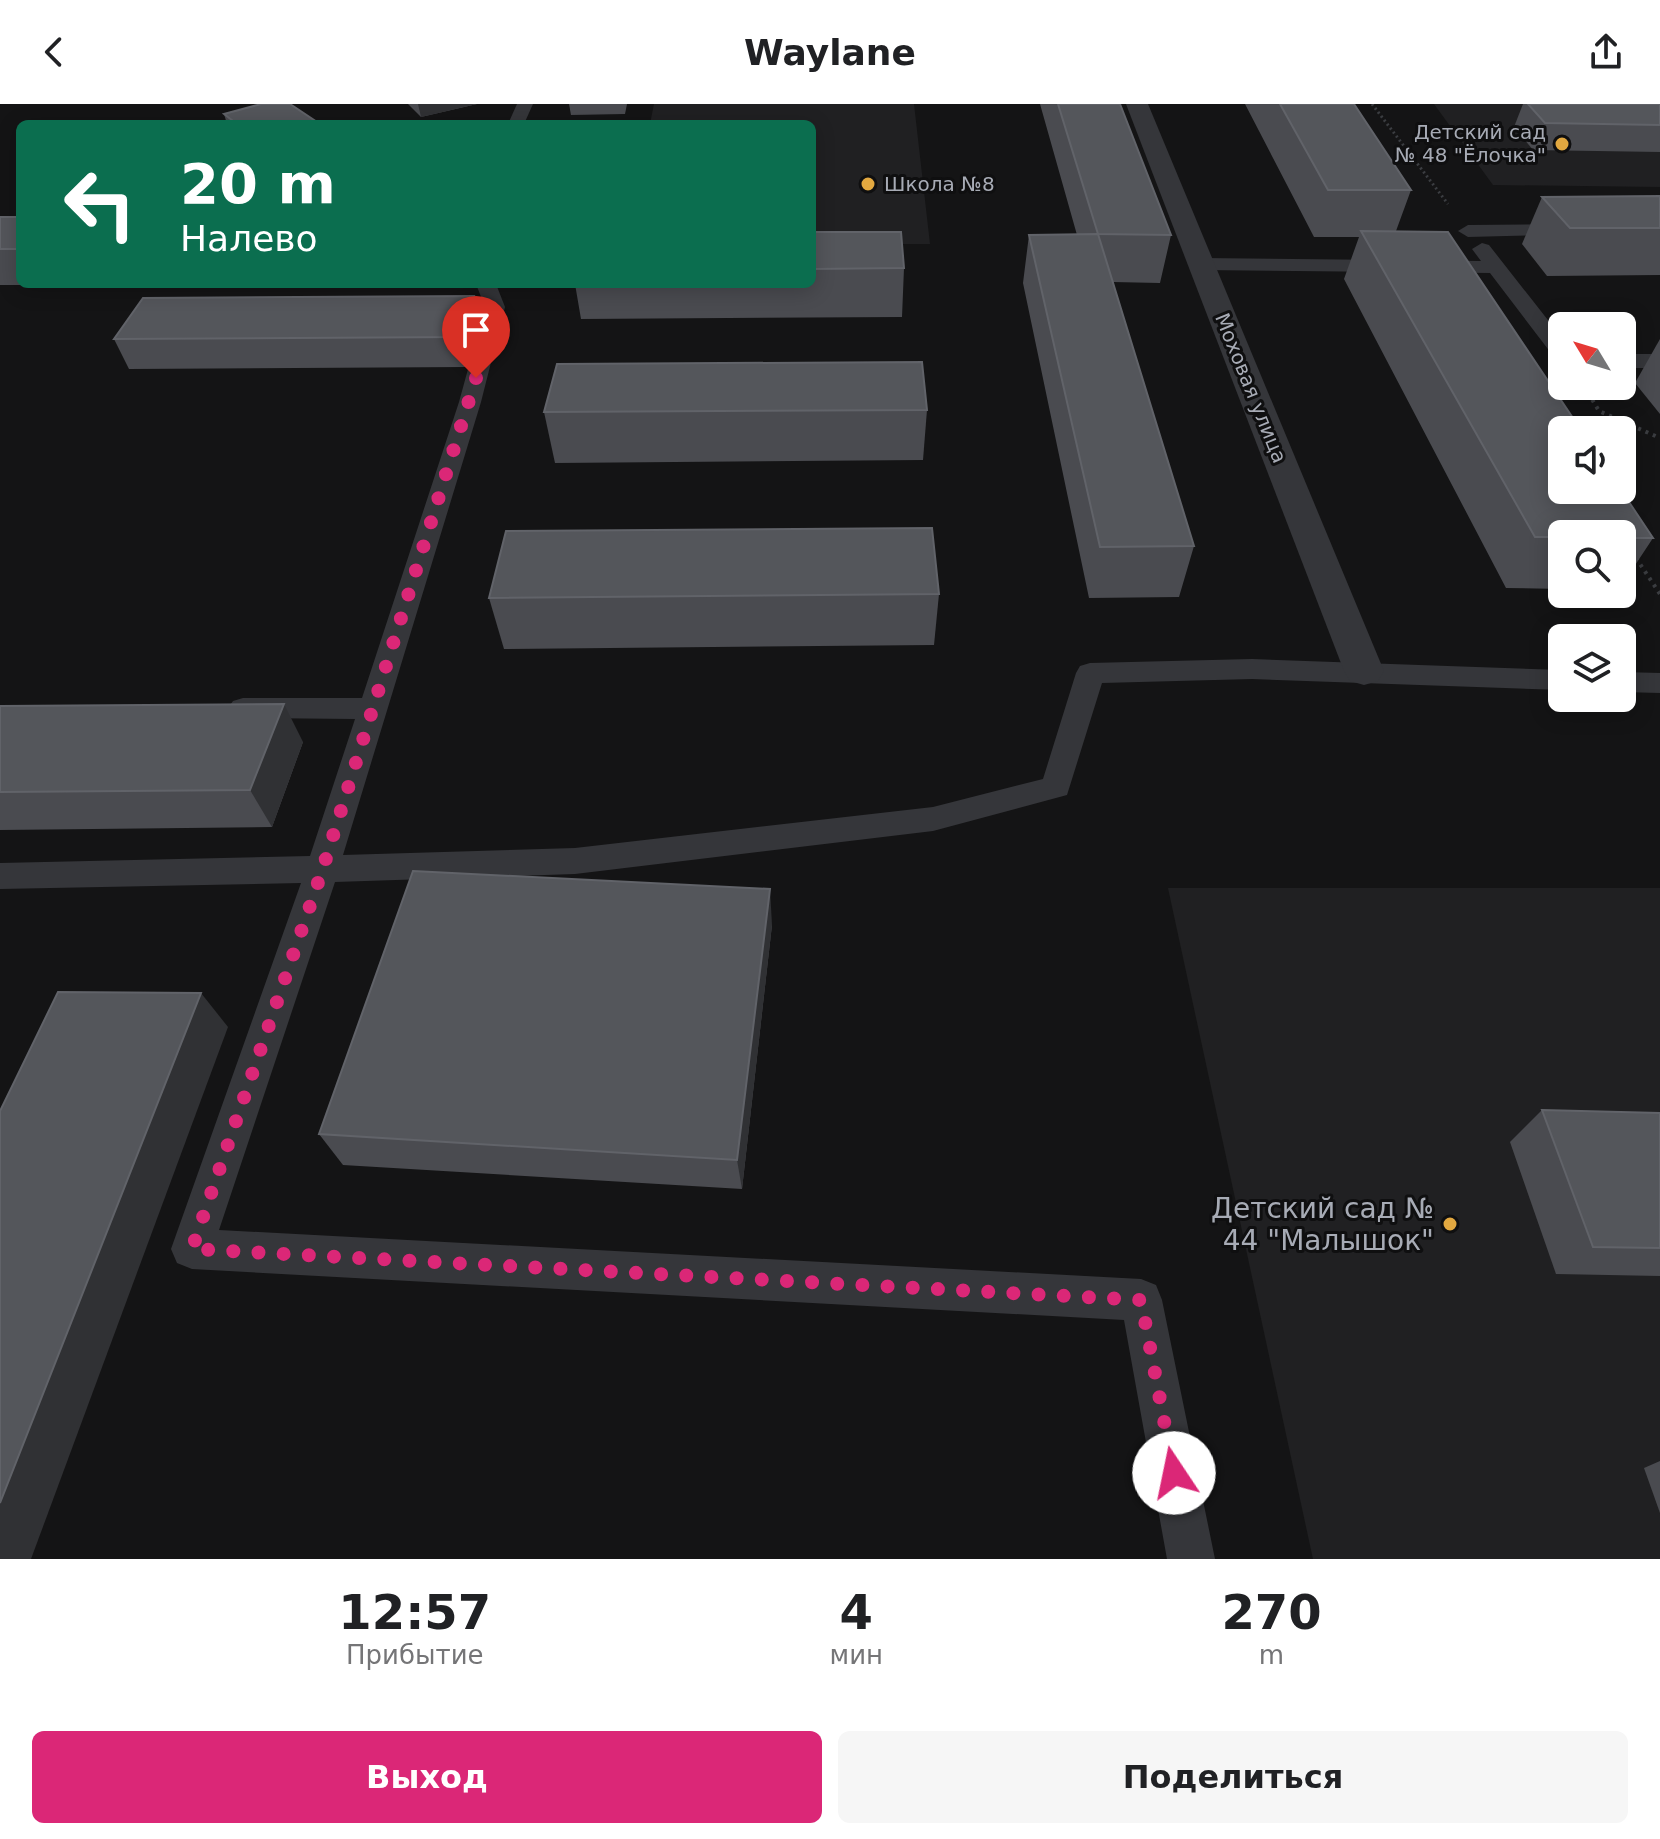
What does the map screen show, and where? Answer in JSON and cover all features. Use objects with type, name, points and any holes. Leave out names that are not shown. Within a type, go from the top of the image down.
[{"type":"street","name":"Моховая улица","points":[[1137,104],[1364,671]]},
{"type":"lane","points":[[1468,231],[1586,230]]},
{"type":"lane","points":[[1468,231],[1548,334]]},
{"type":"lane","points":[[1201,264],[1495,267]]},
{"type":"lane","points":[[488,288],[495,307],[470,402],[323,868],[192,1249],[1141,1300],[1191,1559]]},
{"type":"lane","points":[[1636,361],[1660,361]]},
{"type":"lane","points":[[0,876],[575,861],[933,819],[1056,787],[1090,673],[1252,669],[1548,679]]},
{"type":"lane","points":[[1636,682],[1660,683]]},
{"type":"lane","points":[[218,708],[374,709]]},
{"type":"path","points":[[1372,104],[1468,231]]},
{"type":"path","points":[[1592,400],[1599,411],[1660,438]]},
{"type":"path","points":[[1636,558],[1660,594]]},
{"type":"shaded area","name":"Школа №8","points":[[654,104],[914,104],[930,244],[816,244],[816,120],[651,120]]},
{"type":"shaded area","name":"Детский сад № 48 \"Ёлочка\"","points":[[1434,104],[1660,104],[1660,187],[1493,185]]},
{"type":"shaded area","name":"Детский сад № 44 \"Малышок\"","points":[[1168,888],[1660,888],[1660,1559],[1313,1559]]},
{"type":"building","points":[[261,104],[290,104],[314,120],[232,120],[224,114]]},
{"type":"building","points":[[1058,104],[1120,104],[1171,235],[1098,234]]},
{"type":"building","points":[[1280,104],[1354,104],[1411,190],[1328,190]]},
{"type":"building","points":[[1528,104],[1660,104],[1660,125],[1545,123]]},
{"type":"building","points":[[1660,196],[1660,228],[1570,228],[1542,197]]},
{"type":"building","points":[[0,217],[16,217],[16,249],[0,249]]},
{"type":"building","points":[[1361,231],[1448,232],[1548,381],[1548,400],[1561,400],[1572,416],[1548,416],[1548,504],[1630,504],[1653,538],[1636,538],[1636,520],[1548,520],[1548,537],[1535,537]]},
{"type":"building","points":[[816,232],[901,232],[904,268],[816,269]]},
{"type":"building","points":[[1098,234],[1194,546],[1100,547],[1029,235]]},
{"type":"building","points":[[474,296],[460,337],[114,339],[143,298]]},
{"type":"building","points":[[922,362],[927,410],[544,412],[557,364]]},
{"type":"building","points":[[932,528],[939,594],[489,598],[506,531]]},
{"type":"building","points":[[284,704],[250,790],[0,792],[0,706]]},
{"type":"building","points":[[413,871],[770,889],[737,1160],[319,1134]]},
{"type":"building","points":[[58,992],[201,993],[0,1503],[0,1111]]},
{"type":"building","points":[[1542,1110],[1660,1113],[1660,1248],[1593,1247]]},
{"type":"place","name":"Детский сад № 48 \"Ёлочка\"","points":[[1562,144]]},
{"type":"place","name":"Школа №8","points":[[868,184]]},
{"type":"place","name":"Детский сад № 44 \"Малышок\"","points":[[1450,1224]]},
{"type":"route","points":[[476,378],[323,868],[192,1249],[1141,1300],[1174,1473]]}]
